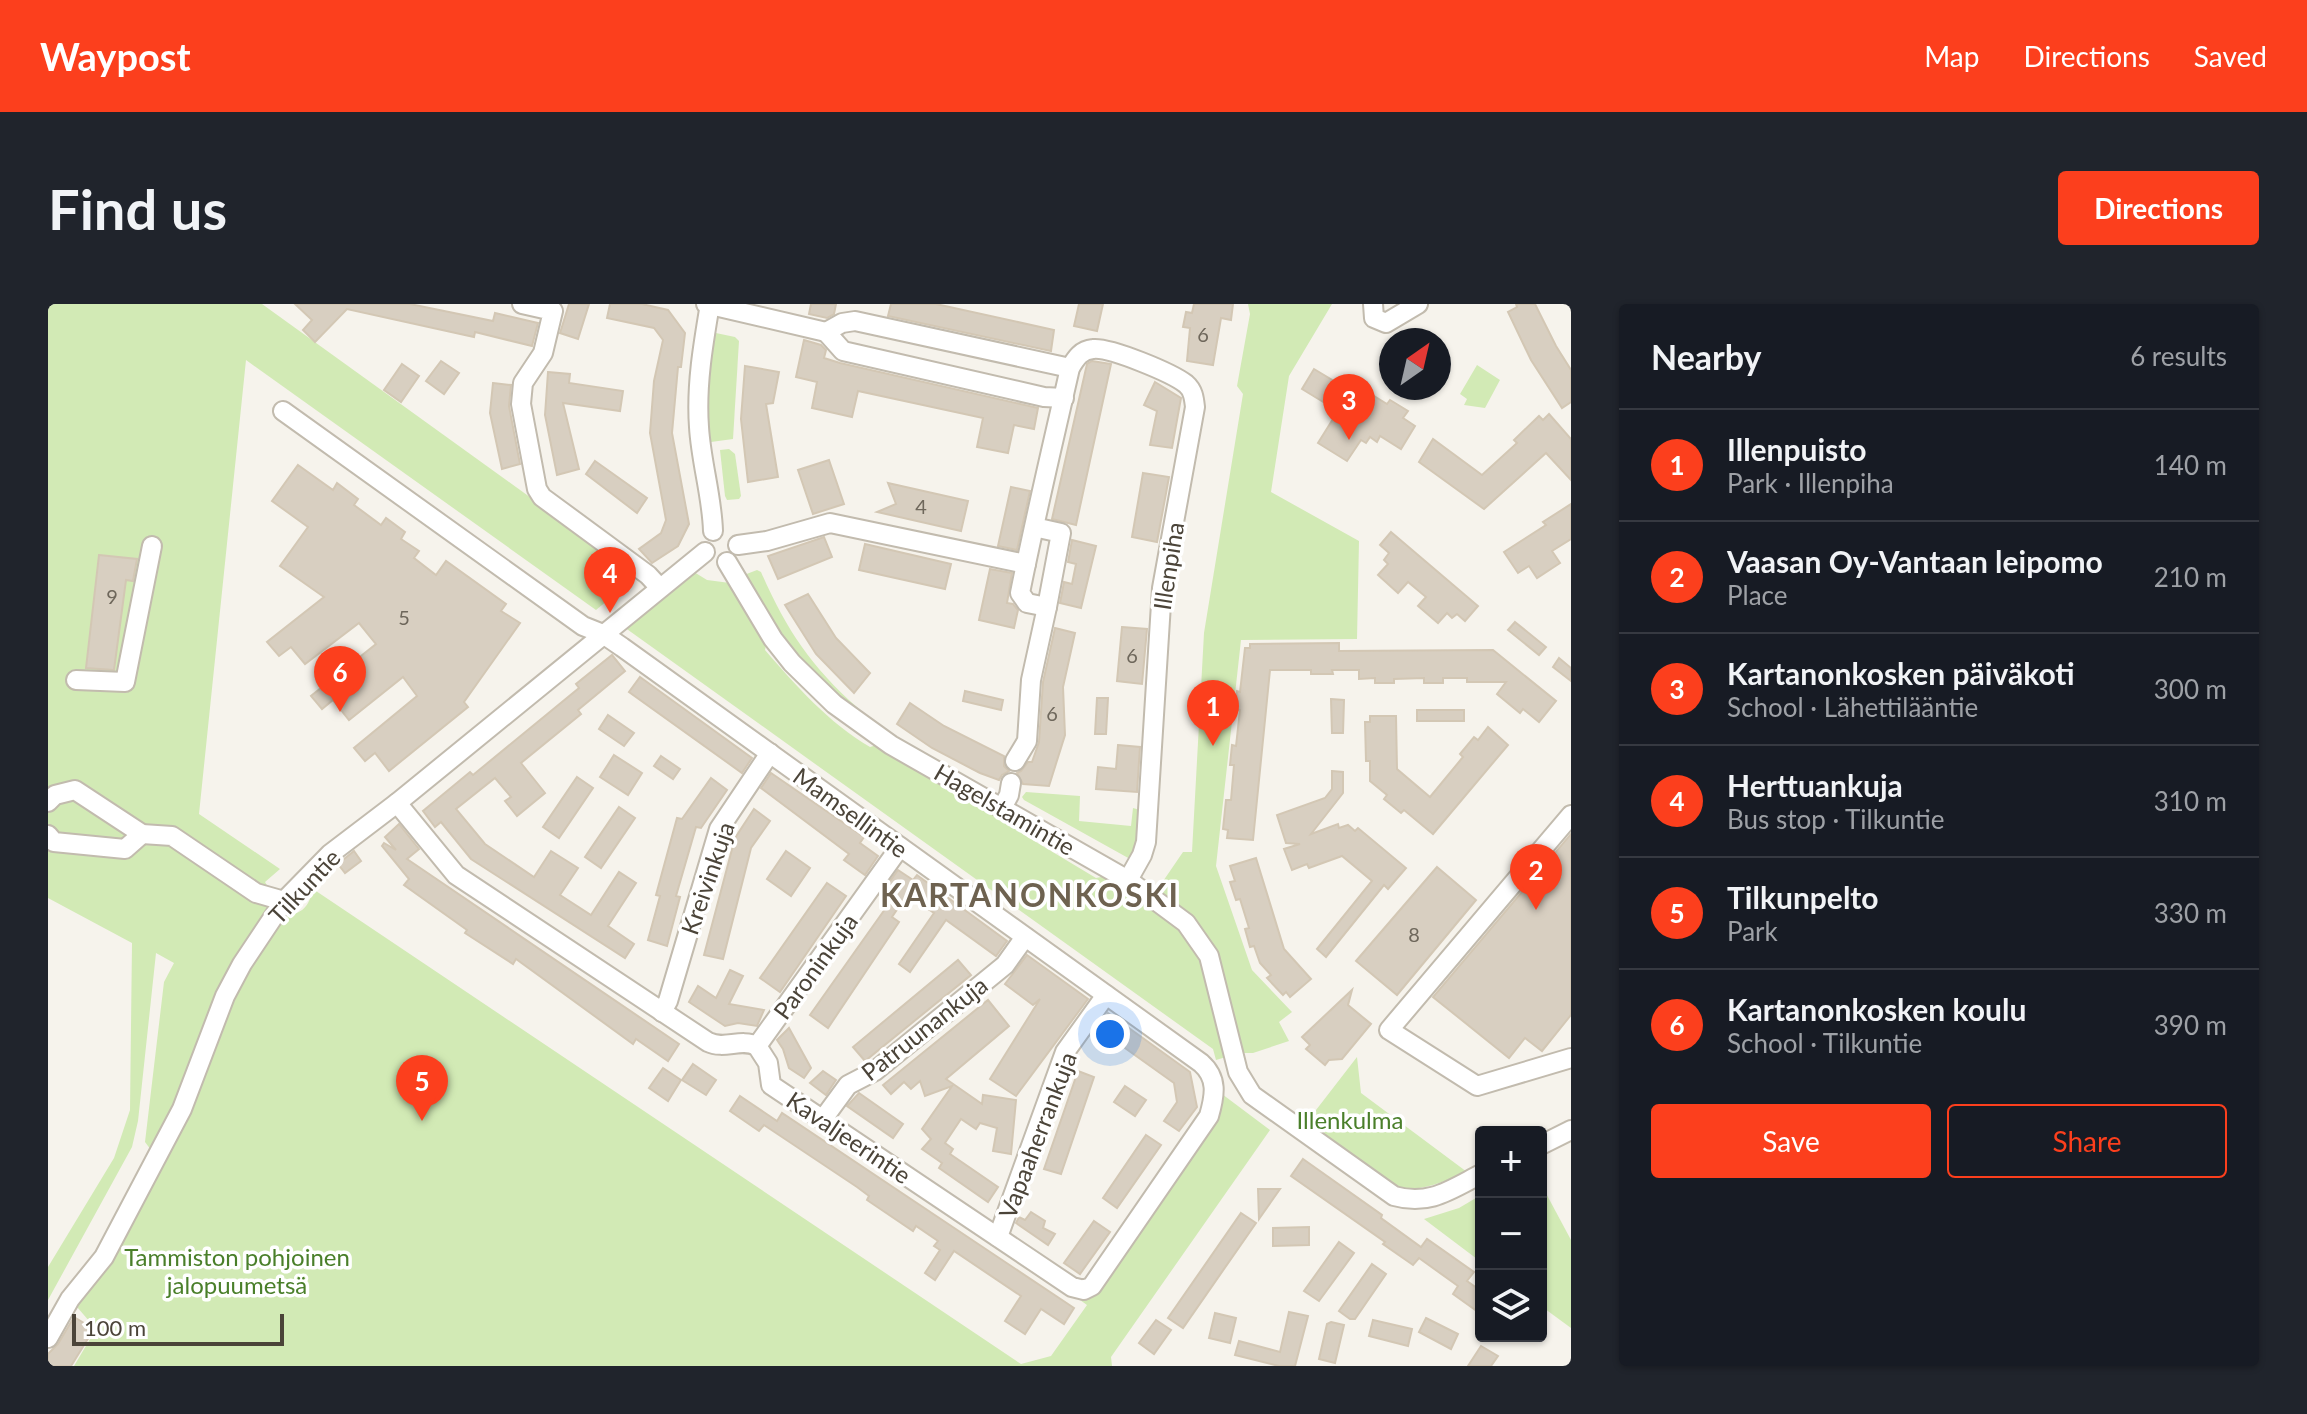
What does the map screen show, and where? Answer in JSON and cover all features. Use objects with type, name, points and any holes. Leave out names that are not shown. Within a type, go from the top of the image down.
[{"type":"street","points":[[522,304],[553,308],[543,353],[523,383],[521,404],[537,489],[542,497],[648,575],[660,588]]},
{"type":"street","points":[[713,531],[698,424],[700,370],[708,304],[826,332],[843,351],[1044,397],[1064,398]]},
{"type":"street","points":[[1373,304],[1372,314],[1378,321],[1389,323],[1397,310],[1418,304]]},
{"type":"street","points":[[826,332],[842,323],[855,321],[1070,368],[1020,593],[1027,603],[1047,607]]},
{"type":"street","name":"Illenpiha","points":[[1070,368],[1081,353],[1091,349],[1103,350],[1165,372],[1188,386],[1195,407],[1162,588],[1146,842],[1128,880]]},
{"type":"street","name":"Mamsellintie","points":[[283,411],[583,626],[603,634],[770,753],[1201,1063],[1213,1078]]},
{"type":"street","points":[[738,545],[767,541],[830,523],[1026,564]]},
{"type":"street","points":[[1015,761],[1027,741],[1031,680],[1061,533],[1034,527]]},
{"type":"street","points":[[713,531],[729,531],[738,545],[735,555],[727,562],[712,560],[705,552],[706,538],[713,531]]},
{"type":"street","points":[[76,680],[125,682],[152,546]]},
{"type":"street","name":"Tilkuntie","points":[[48,1338],[70,1299],[104,1257],[182,1109],[225,996],[242,964],[284,901],[330,854],[705,552]]},
{"type":"street","name":"Hagelstamintie","points":[[727,562],[773,639],[792,663],[862,726],[1128,880],[1186,923],[1209,956],[1238,1072],[1252,1095],[1394,1196],[1415,1201],[1429,1199],[1475,1177]]},
{"type":"street","name":"Kreivinkuja","points":[[662,1012],[668,1001],[719,829],[770,753]]},
{"type":"street","points":[[1002,808],[1011,783]]},
{"type":"street","points":[[48,802],[55,795],[75,790],[142,834],[172,836],[256,893],[284,901]]},
{"type":"street","points":[[397,803],[456,875],[715,1046],[740,1042],[757,1046]]},
{"type":"street","points":[[1571,815],[1389,1030],[1477,1086],[1571,1058]]},
{"type":"street","points":[[48,835],[54,842],[125,849],[142,834]]},
{"type":"street","name":"Paroninkuja","points":[[757,1046],[900,847]]},
{"type":"street","name":"Patruunankuja","points":[[823,1119],[848,1085],[875,1071],[1005,965],[1025,937]]},
{"type":"street","name":"Vapaaherrankuja","points":[[998,1237],[1065,1052],[1106,995]]},
{"type":"street","name":"Kavaljeerintie","points":[[757,1046],[768,1063],[771,1085],[1072,1287],[1084,1290],[1088,1289],[1204,1126],[1213,1103],[1213,1078]]},
{"type":"street","points":[[1213,1078],[1238,1072]]},
{"type":"street","points":[[1547,1142],[1571,1130]]},
{"type":"green space","points":[[48,304],[262,304],[638,575],[596,610],[246,360],[199,814],[280,869],[265,882],[273,895],[273,903],[151,1150],[145,1142],[164,982],[174,963],[156,953],[138,1121],[132,1147],[48,1300],[48,1267],[114,1158],[130,1110],[132,943],[48,898]]},
{"type":"green space","points":[[1248,304],[1332,304],[1289,376],[1271,492],[1359,541],[1357,639],[1241,640],[1216,866],[1252,970],[1292,1012],[1279,1022],[1289,1041],[1253,1053],[1242,1053],[1224,975],[1212,945],[1193,920],[1157,890],[1183,852],[1192,852],[1204,633],[1243,394],[1237,386],[1250,314]]},
{"type":"green space","points":[[711,332],[735,337],[739,341],[733,439],[711,442],[705,417]]},
{"type":"green space","points":[[1477,365],[1500,380],[1485,408],[1464,405],[1467,399],[1460,394]]},
{"type":"green space","points":[[729,449],[735,454],[741,496],[727,500],[720,450]]},
{"type":"green space","points":[[757,570],[761,572],[801,646],[858,708],[856,712],[815,676],[780,635],[744,575]]},
{"type":"green space","points":[[694,572],[707,580],[730,583],[767,641],[765,650],[814,703],[855,737],[870,747],[880,744],[1019,825],[1021,833],[1096,878],[1106,876],[1173,920],[1201,955],[1226,1057],[1216,1060],[1213,1049],[624,627]]},
{"type":"green space","points":[[1026,792],[1080,796],[1079,821],[1131,826],[1133,808],[1140,810],[1136,851],[1130,859],[1024,800],[1022,797]]},
{"type":"green space","name":"Tammiston pohjoinen jalopuumetsä","points":[[319,885],[316,891],[1021,1364],[1051,1356],[1087,1305],[1073,1295],[1080,1296],[1222,1094],[1270,1130],[1111,1357],[1112,1366],[74,1366],[96,1329],[77,1307],[98,1273],[237,989],[287,913],[297,913],[304,908],[312,891]]},
{"type":"green space","name":"Illenkulma","points":[[1357,1057],[1361,1093],[1467,1172],[1422,1188],[1403,1188],[1394,1185],[1306,1123]]},
{"type":"green space","points":[[1547,1195],[1571,1240],[1571,1328],[1547,1310]]},
{"type":"green space","points":[[1475,1199],[1475,1257],[1424,1219],[1459,1208]]},
{"type":"building","points":[[295,304],[410,304],[493,321],[495,313],[538,323],[532,346],[475,332],[474,337],[347,309],[315,342],[303,330],[312,320]]},
{"type":"building","points":[[569,304],[589,304],[578,339],[560,333]]},
{"type":"building","points":[[610,304],[642,304],[668,310],[685,333],[681,367],[678,367],[672,433],[689,524],[678,546],[652,563],[639,549],[661,533],[666,520],[650,433],[654,381],[663,340],[654,328],[607,318]]},
{"type":"building","points":[[811,304],[836,304],[834,314],[827,318],[809,314]]},
{"type":"building","points":[[891,304],[936,304],[1054,330],[1051,351],[888,316]]},
{"type":"building","points":[[1079,304],[1103,304],[1097,331],[1074,326]]},
{"type":"building","points":[[1194,304],[1233,304],[1231,320],[1221,318],[1213,365],[1187,361],[1190,328],[1183,327],[1186,312],[1192,313]]},
{"type":"building","points":[[1516,304],[1535,304],[1571,370],[1571,402],[1562,408],[1531,360],[1508,312],[1517,307]]},
{"type":"building","points":[[804,340],[821,345],[826,350],[824,358],[840,363],[1038,408],[1034,429],[1014,425],[1008,453],[977,447],[983,418],[858,391],[852,417],[812,408],[817,382],[796,377]]},
{"type":"building","points":[[441,361],[459,373],[444,394],[426,381]]},
{"type":"building","points":[[1092,361],[1111,364],[1076,525],[1052,519],[1087,364]]},
{"type":"building","points":[[402,364],[419,376],[401,402],[384,390]]},
{"type":"building","points":[[745,366],[779,372],[773,403],[766,404],[778,477],[748,482],[741,419]]},
{"type":"building","points":[[1314,369],[1339,384],[1343,377],[1379,400],[1387,404],[1390,400],[1408,411],[1403,418],[1415,426],[1401,449],[1380,436],[1377,442],[1370,437],[1366,443],[1361,440],[1347,461],[1318,443],[1338,411],[1302,389]]},
{"type":"building","points":[[548,372],[570,374],[569,383],[623,391],[620,411],[563,403],[579,469],[557,475],[545,415]]},
{"type":"building","points":[[1155,382],[1181,398],[1172,448],[1150,445],[1157,411],[1144,405]]},
{"type":"building","points":[[493,383],[511,385],[509,406],[520,464],[502,469],[490,413]]},
{"type":"building","points":[[1549,414],[1571,439],[1571,480],[1546,453],[1484,509],[1419,462],[1433,439],[1482,475],[1517,443],[1514,440],[1539,416],[1543,420]]},
{"type":"building","points":[[829,460],[844,504],[813,514],[798,470]]},
{"type":"building","points":[[595,461],[647,498],[637,513],[586,474]]},
{"type":"building","points":[[298,465],[333,490],[337,483],[358,499],[354,505],[381,525],[386,518],[405,532],[401,539],[419,551],[414,558],[436,575],[446,561],[506,604],[501,611],[520,623],[464,702],[468,707],[389,771],[375,753],[365,761],[354,748],[417,696],[403,677],[349,720],[333,700],[322,709],[311,696],[376,644],[359,623],[305,664],[291,647],[279,656],[267,642],[324,597],[280,566],[308,527],[272,501]]},
{"type":"building","points":[[1143,473],[1169,477],[1157,542],[1132,537]]},
{"type":"building","points":[[888,483],[968,501],[961,531],[877,512],[896,504]]},
{"type":"building","points":[[1011,487],[1030,491],[1017,550],[998,546]]},
{"type":"building","points":[[1571,504],[1571,539],[1552,551],[1560,563],[1537,578],[1529,566],[1518,573],[1504,552],[1546,525],[1543,522]]},
{"type":"building","points":[[1391,532],[1478,606],[1465,621],[1457,614],[1452,618],[1447,613],[1438,623],[1418,606],[1426,597],[1408,582],[1398,593],[1378,575],[1388,564],[1384,560],[1389,553],[1380,545]]},
{"type":"building","points":[[824,537],[832,557],[778,579],[768,556]]},
{"type":"building","points":[[1072,540],[1096,546],[1081,608],[1060,603],[1064,582],[1072,584],[1076,564],[1068,562]]},
{"type":"building","points":[[865,544],[951,564],[945,589],[859,570]]},
{"type":"building","points":[[99,555],[137,559],[133,581],[126,580],[114,670],[86,668]]},
{"type":"building","points":[[990,569],[1012,573],[1007,603],[1018,610],[1014,628],[979,620]]},
{"type":"building","points":[[808,594],[836,638],[870,673],[854,693],[816,654],[785,605]]},
{"type":"building","points":[[1515,622],[1546,647],[1539,655],[1508,630]]},
{"type":"building","points":[[1122,627],[1147,629],[1142,684],[1117,681]]},
{"type":"building","points":[[1055,628],[1075,633],[1063,687],[1065,735],[1049,786],[1023,784],[1017,773],[1032,762],[1039,742],[1043,682]]},
{"type":"building","points":[[1339,643],[1339,651],[1493,650],[1556,701],[1539,722],[1523,709],[1520,713],[1497,694],[1506,682],[1467,682],[1467,678],[1443,678],[1443,683],[1424,683],[1424,678],[1375,683],[1375,678],[1359,679],[1359,670],[1311,674],[1311,670],[1270,670],[1253,840],[1227,838],[1228,830],[1223,829],[1226,800],[1231,800],[1232,745],[1236,746],[1240,710],[1235,709],[1245,648],[1250,648],[1250,644]]},
{"type":"building","points":[[612,655],[625,671],[578,710],[581,714],[521,763],[545,793],[517,816],[505,801],[511,797],[495,778],[456,809],[485,844],[534,877],[551,851],[578,868],[560,895],[591,915],[619,872],[636,883],[608,926],[634,944],[625,958],[471,859],[441,822],[435,827],[423,811],[470,772],[473,775],[579,688],[576,684]]},
{"type":"building","points":[[1559,658],[1571,668],[1571,681],[1553,667]]},
{"type":"building","points":[[640,677],[752,758],[742,773],[629,692]]},
{"type":"building","points":[[965,691],[1003,700],[1001,710],[963,701]]},
{"type":"building","points":[[1097,698],[1108,698],[1106,734],[1095,734]]},
{"type":"building","points":[[1331,699],[1344,700],[1343,733],[1332,733]]},
{"type":"building","points":[[910,703],[944,726],[1004,756],[1004,766],[1009,771],[999,780],[980,773],[932,748],[897,724]]},
{"type":"building","points":[[1417,710],[1464,710],[1464,721],[1417,721]]},
{"type":"building","points":[[608,715],[634,733],[624,746],[599,729]]},
{"type":"building","points":[[1370,716],[1396,716],[1397,769],[1430,797],[1463,757],[1460,754],[1474,737],[1478,740],[1488,727],[1508,745],[1433,834],[1404,810],[1401,813],[1384,799],[1387,795],[1370,781],[1365,722],[1370,722]]},
{"type":"building","points":[[1118,745],[1140,747],[1137,792],[1096,789],[1098,767],[1116,769]]},
{"type":"building","points":[[614,755],[642,773],[628,795],[600,777]]},
{"type":"building","points":[[661,756],[680,769],[673,779],[654,766]]},
{"type":"building","points":[[1332,771],[1343,772],[1343,793],[1311,834],[1338,824],[1339,828],[1348,825],[1355,831],[1358,828],[1406,868],[1388,889],[1384,885],[1326,957],[1317,949],[1372,881],[1342,856],[1309,868],[1307,864],[1292,870],[1284,849],[1300,844],[1286,843],[1277,815],[1325,798],[1332,789]]},
{"type":"building","points":[[771,773],[864,837],[860,843],[878,856],[865,875],[844,860],[849,854],[761,788]]},
{"type":"building","points":[[577,777],[593,788],[559,838],[543,827]]},
{"type":"building","points":[[711,778],[727,790],[701,828],[696,827],[676,896],[680,897],[667,946],[648,940],[660,896],[656,895],[677,818],[682,819]]},
{"type":"building","points":[[619,807],[635,818],[601,868],[585,857]]},
{"type":"building","points":[[754,809],[770,821],[751,848],[723,959],[704,955],[735,838]]},
{"type":"building","points":[[399,824],[419,849],[407,859],[679,1044],[668,1061],[636,1039],[633,1044],[516,959],[513,964],[465,933],[467,930],[404,885],[409,879],[382,846],[384,843],[396,850],[385,837]]},
{"type":"building","points":[[1571,834],[1571,1015],[1542,1051],[1525,1038],[1509,1058],[1433,997]]},
{"type":"building","points":[[354,851],[361,861],[345,873],[338,864]]},
{"type":"building","points":[[786,851],[810,868],[791,896],[767,879]]},
{"type":"building","points":[[1256,858],[1284,949],[1311,979],[1290,997],[1286,992],[1283,995],[1267,978],[1271,975],[1260,963],[1254,946],[1250,947],[1245,929],[1249,928],[1240,899],[1236,900],[1230,882],[1235,881],[1230,866]]},
{"type":"building","points":[[1437,867],[1476,900],[1397,995],[1356,961]]},
{"type":"building","points":[[898,870],[913,880],[917,875],[1007,941],[996,956],[946,920],[910,972],[899,964],[934,913],[907,895],[892,917],[899,922],[828,1028],[810,1015],[895,895],[885,888]]},
{"type":"building","points":[[827,883],[846,896],[780,992],[760,978]]},
{"type":"building","points":[[1027,955],[1088,999],[1016,1096],[990,1079],[1040,999],[1033,1005],[1005,984]]},
{"type":"building","points":[[958,960],[971,975],[865,1061],[853,1047]]},
{"type":"building","points":[[730,970],[743,976],[729,1004],[764,1010],[757,1026],[738,1023],[725,1026],[689,1002],[698,986],[716,998]]},
{"type":"building","points":[[1352,990],[1348,1005],[1371,1024],[1342,1059],[1329,1060],[1325,1065],[1306,1049],[1310,1045],[1302,1037]]},
{"type":"building","points":[[988,1000],[1009,1026],[946,1079],[982,1104],[983,1095],[1016,1100],[1011,1154],[993,1151],[997,1128],[980,1123],[976,1129],[961,1119],[945,1143],[953,1149],[950,1154],[998,1187],[988,1202],[939,1168],[942,1163],[922,1149],[931,1139],[922,1129],[952,1086],[925,1096],[920,1081],[911,1089],[904,1082],[891,1094],[883,1085]]},
{"type":"building","points":[[1108,1013],[1190,1072],[1197,1107],[1179,1131],[1164,1121],[1177,1102],[1174,1083],[1097,1028]]},
{"type":"building","points":[[789,1028],[811,1068],[804,1078],[789,1068],[777,1040]]},
{"type":"building","points":[[693,1064],[716,1080],[706,1095],[682,1080]]},
{"type":"building","points":[[663,1068],[681,1080],[668,1101],[649,1088]]},
{"type":"building","points":[[823,1071],[836,1080],[826,1095],[810,1083]]},
{"type":"building","points":[[1078,1071],[1094,1077],[1061,1174],[1044,1169]]},
{"type":"building","points":[[1125,1086],[1146,1100],[1135,1116],[1114,1102]]},
{"type":"building","points":[[859,1093],[903,1124],[893,1138],[847,1106]]},
{"type":"building","points":[[740,1096],[777,1121],[782,1113],[1074,1308],[1064,1324],[1041,1309],[1025,1334],[1005,1321],[1021,1296],[954,1251],[935,1280],[925,1273],[940,1250],[934,1246],[938,1241],[916,1226],[913,1231],[867,1200],[869,1196],[857,1187],[764,1125],[759,1131],[730,1111]]},
{"type":"building","points":[[1146,1135],[1161,1145],[1117,1208],[1103,1198]]},
{"type":"building","points":[[1303,1159],[1421,1247],[1427,1239],[1474,1272],[1467,1281],[1475,1287],[1475,1310],[1453,1294],[1458,1286],[1419,1258],[1413,1265],[1291,1176]]},
{"type":"building","points":[[1258,1189],[1280,1189],[1259,1219]]},
{"type":"building","points":[[1031,1212],[1045,1221],[1043,1228],[1055,1234],[1048,1245],[1016,1223],[1019,1217],[1025,1220]]},
{"type":"building","points":[[1241,1213],[1256,1223],[1183,1328],[1168,1318]]},
{"type":"building","points":[[1094,1221],[1110,1232],[1080,1274],[1064,1263]]},
{"type":"building","points":[[1309,1227],[1309,1245],[1273,1246],[1273,1228]]},
{"type":"building","points":[[1339,1242],[1354,1253],[1319,1301],[1304,1291]]},
{"type":"building","points":[[1372,1264],[1386,1274],[1355,1319],[1350,1319],[1339,1311]]},
{"type":"building","points":[[1289,1312],[1308,1316],[1295,1366],[1279,1366],[1235,1355],[1239,1341],[1280,1352]]},
{"type":"building","points":[[1215,1313],[1236,1318],[1230,1343],[1209,1338]]},
{"type":"building","points":[[74,1317],[94,1329],[71,1366],[48,1366],[48,1354],[58,1344]]},
{"type":"building","points":[[1426,1318],[1458,1334],[1451,1349],[1419,1332]]},
{"type":"building","points":[[1156,1320],[1171,1330],[1154,1354],[1139,1343]]},
{"type":"building","points":[[1373,1320],[1412,1329],[1408,1346],[1369,1336]]},
{"type":"building","points":[[1327,1324],[1344,1325],[1335,1363],[1319,1359]]},
{"type":"building","points":[[1481,1346],[1498,1356],[1491,1366],[1468,1366]]},
{"type":"place","name":"Kartanonkosken päiväkoti","points":[[1349,440]]},
{"type":"place","name":"Herttuankuja","points":[[610,613]]},
{"type":"place","name":"Kartanonkosken koulu","points":[[340,712]]},
{"type":"place","name":"Illenpuisto","points":[[1213,746]]},
{"type":"place","name":"Vaasan Oy-Vantaan leipomo","points":[[1536,910]]},
{"type":"place","name":"Tilkunpelto","points":[[422,1121]]},
{"type":"district","name":"KARTANONKOSKI","points":[[1030,894]]}]
